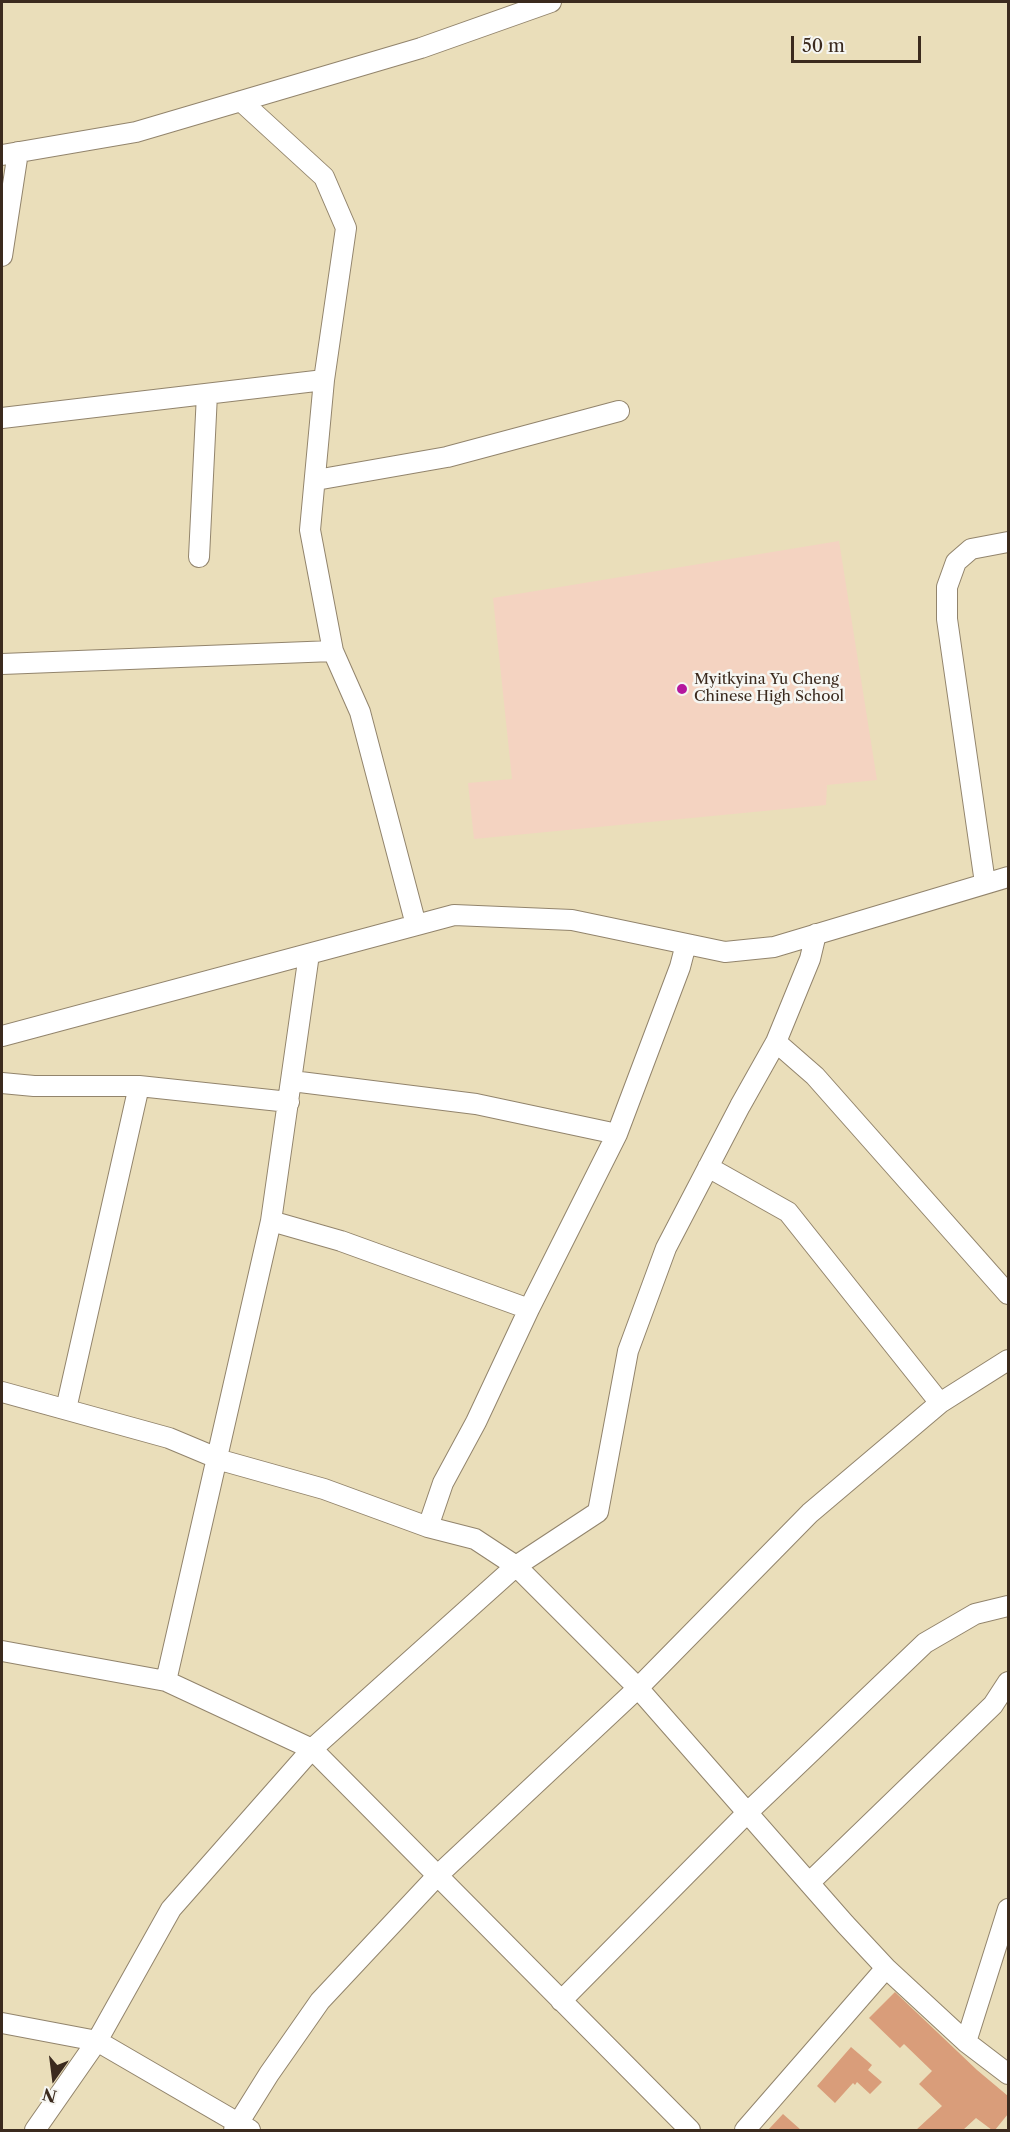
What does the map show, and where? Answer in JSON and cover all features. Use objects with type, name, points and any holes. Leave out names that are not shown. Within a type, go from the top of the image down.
[{"type":"street","points":[[2,256],[10,154],[136,132],[421,48],[551,2]]},
{"type":"street","points":[[241,101],[324,177],[346,228],[324,380],[310,530],[333,651],[360,712],[416,925]]},
{"type":"street","points":[[2,418],[324,380]]},
{"type":"street","points":[[199,557],[207,394]]},
{"type":"street","points":[[316,480],[447,457],[619,411]]},
{"type":"street","points":[[985,883],[946,619],[947,587],[956,562],[971,549],[1008,542]]},
{"type":"street","points":[[2,664],[333,651]]},
{"type":"street","points":[[2,1036],[454,915],[572,920],[724,952],[774,947],[1008,877]]},
{"type":"street","points":[[35,2130],[97,2041],[171,1909],[312,1749],[516,1566],[598,1512],[628,1351],[666,1248],[776,1042],[810,959],[816,934]]},
{"type":"street","points":[[428,1527],[443,1483],[476,1422],[529,1309],[617,1134],[676,978],[686,944]]},
{"type":"street","points":[[166,1682],[272,1221],[309,954]]},
{"type":"street","points":[[776,1042],[815,1076],[1008,1294]]},
{"type":"street","points":[[292,1081],[476,1104],[617,1134]]},
{"type":"street","points":[[2,1083],[34,1086],[139,1086],[289,1102]]},
{"type":"street","points":[[66,1409],[139,1086]]},
{"type":"street","points":[[708,1167],[788,1212],[940,1403]]},
{"type":"street","points":[[272,1221],[341,1241],[529,1309]]},
{"type":"street","points":[[2,2023],[97,2041],[241,2128],[320,2001],[437,1876],[638,1688],[810,1513],[940,1403],[1008,1360]]},
{"type":"street","points":[[2,1392],[169,1438],[218,1459],[324,1489],[428,1527],[475,1539],[516,1566],[638,1688],[886,1968],[966,2042],[1008,2074]]},
{"type":"street","points":[[561,2001],[747,1813],[925,1643],[975,1614],[1008,1606]]},
{"type":"street","points":[[2,1651],[166,1682],[312,1749],[690,2130]]},
{"type":"street","points":[[809,1883],[993,1705],[1008,1682]]},
{"type":"street","points":[[966,2042],[1008,1909]]},
{"type":"street","points":[[746,2130],[886,1968]]},
{"type":"shaded area","name":"Myitkyina Yu Cheng Chinese High School","points":[[839,541],[877,780],[827,785],[826,805],[474,839],[468,783],[512,779],[493,598]]},
{"type":"building","points":[[895,1992],[977,2070],[1008,2096],[1008,2114],[995,2130],[976,2118],[963,2130],[916,2130],[942,2106],[919,2084],[932,2071],[904,2044],[900,2048],[869,2018]]},
{"type":"building","points":[[851,2047],[872,2065],[868,2070],[882,2082],[870,2094],[857,2082],[855,2085],[853,2083],[835,2103],[817,2086]]},
{"type":"building","points":[[783,2114],[801,2130],[768,2130]]},
{"type":"place","name":"Myitkyina Yu Cheng Chinese High School","points":[[682,689]]}]
